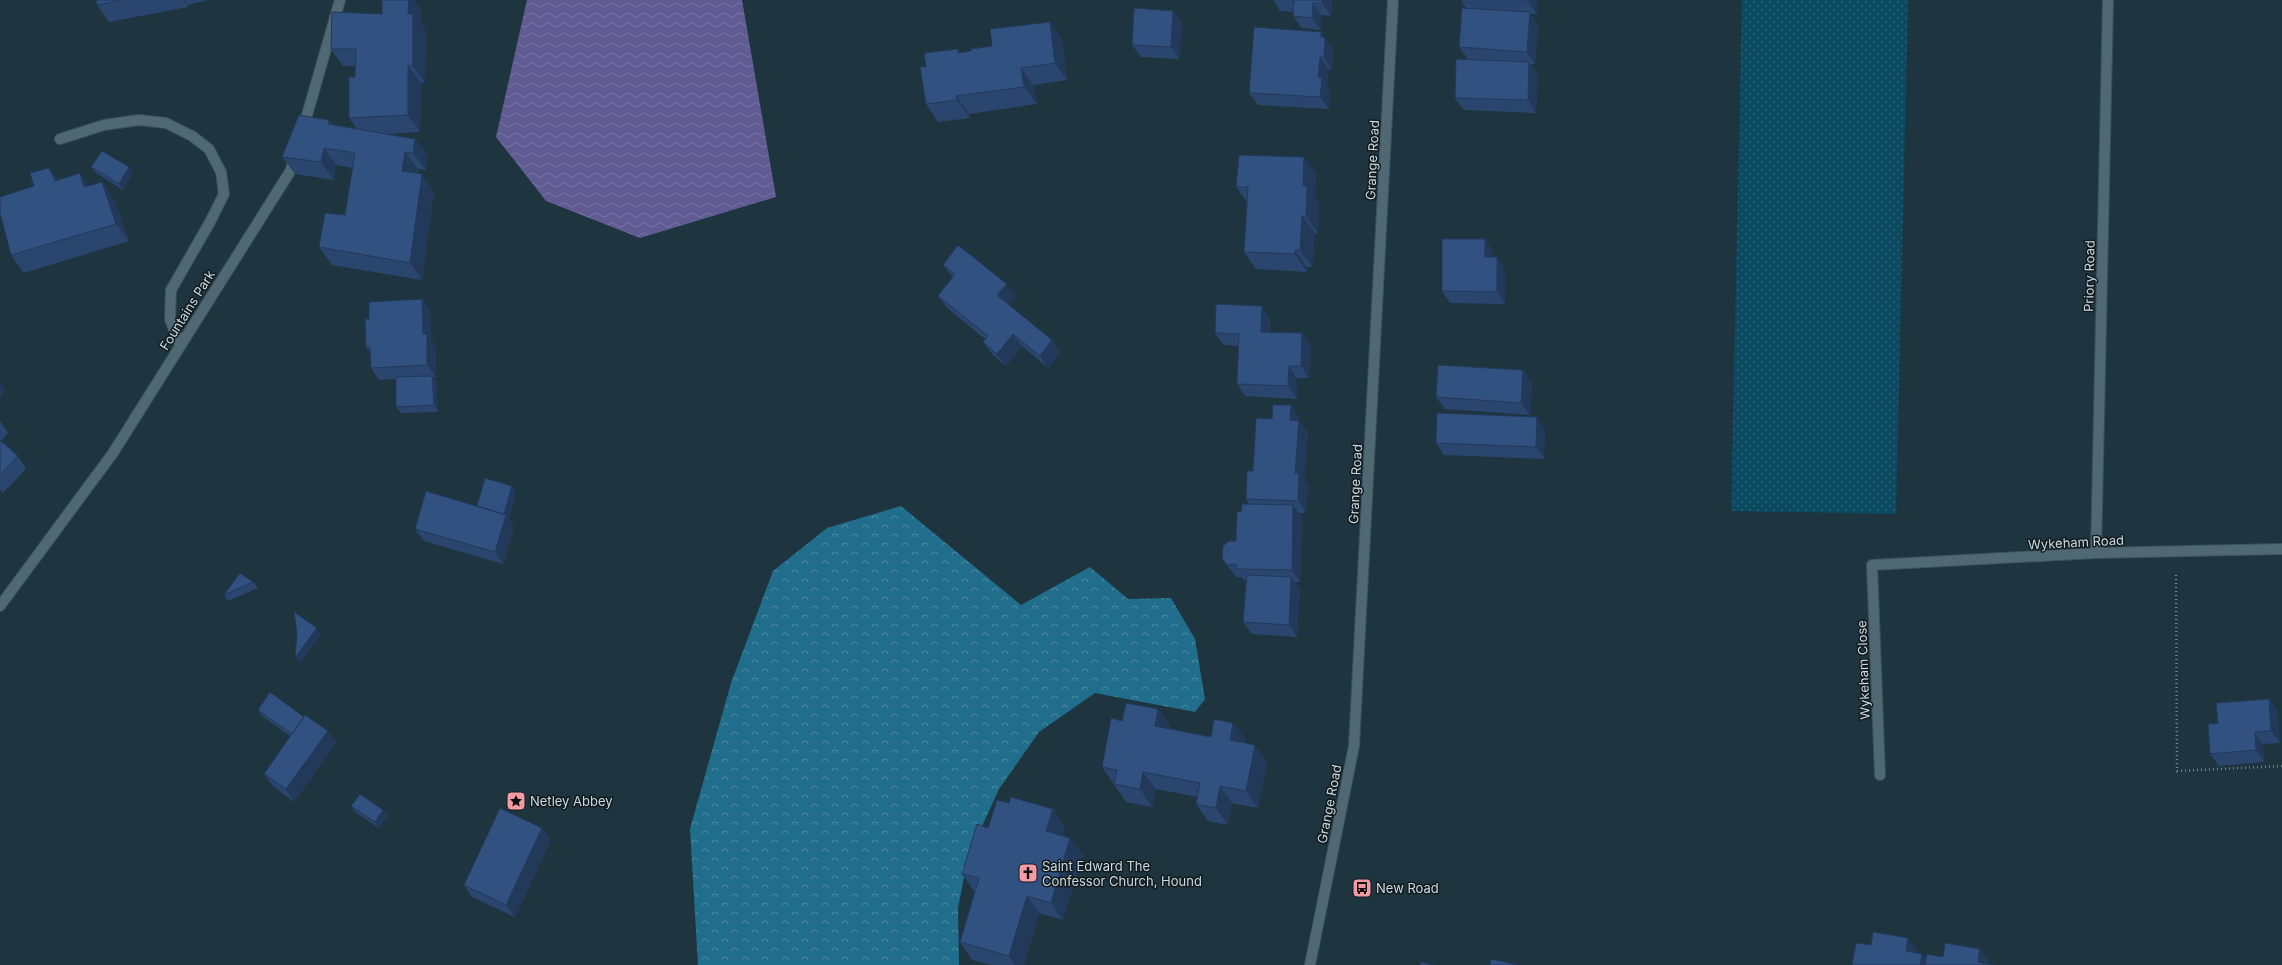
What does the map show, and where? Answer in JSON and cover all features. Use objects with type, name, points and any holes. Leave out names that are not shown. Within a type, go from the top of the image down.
[{"type":"street","name":"Fountains Park","points":[[0,606],[113,453],[291,170],[340,0]]},
{"type":"street","name":"Grange Road","points":[[1310,965],[1354,746],[1393,0]]},
{"type":"street","name":"Priory Road","points":[[2096,553],[2108,0]]},
{"type":"street","points":[[60,139],[104,125],[139,120],[166,123],[192,136],[209,148],[221,172],[224,194],[210,222],[171,290],[170,319],[180,345]]},
{"type":"street","name":"Wykeham Road","points":[[1872,565],[2096,553],[2176,550],[2282,549]]},
{"type":"street","name":"Wykeham Close","points":[[1872,565],[1880,775]]},
{"type":"path","points":[[2176,550],[2177,771],[2282,766]]},
{"type":"green space","points":[[901,506],[1021,605],[1090,567],[1128,599],[1171,598],[1195,639],[1205,699],[1195,712],[1095,693],[1039,732],[999,789],[968,857],[958,908],[959,965],[698,965],[690,829],[731,683],[773,571],[827,528]]},
{"type":"shaded area","points":[[1742,0],[1908,0],[1896,514],[1731,511]]},
{"type":"water","points":[[527,0],[742,0],[776,197],[640,238],[546,201],[496,137]]},
{"type":"building","points":[[96,0],[123,0],[97,5]]},
{"type":"building","points":[[382,0],[409,0],[408,14],[413,14],[413,66],[408,66],[408,115],[349,118],[349,77],[355,77],[356,49],[331,49],[332,12],[382,14]]},
{"type":"building","points":[[1294,0],[1322,0],[1322,3],[1313,3],[1312,18],[1293,16]]},
{"type":"building","points":[[1462,0],[1528,0],[1528,2],[1462,2]]},
{"type":"building","points":[[1134,8],[1173,11],[1171,47],[1132,45]]},
{"type":"building","points":[[1462,8],[1530,12],[1527,52],[1459,47]]},
{"type":"building","points":[[1050,22],[1055,63],[1021,68],[1024,87],[956,96],[957,100],[926,104],[920,67],[926,67],[924,53],[958,49],[958,53],[971,51],[971,49],[992,46],[990,29]]},
{"type":"building","points":[[1254,27],[1321,32],[1321,37],[1325,38],[1324,58],[1320,57],[1318,77],[1322,78],[1320,97],[1249,93]]},
{"type":"building","points":[[1456,59],[1529,62],[1528,100],[1455,98]]},
{"type":"building","points":[[299,115],[329,120],[328,124],[415,139],[413,153],[405,152],[402,171],[422,174],[410,263],[319,247],[325,213],[345,215],[355,153],[324,148],[321,162],[282,157]]},
{"type":"building","points":[[102,151],[129,167],[119,184],[91,167]]},
{"type":"building","points":[[1239,155],[1304,157],[1303,186],[1307,186],[1306,216],[1302,216],[1300,250],[1295,250],[1295,254],[1244,252],[1248,187],[1236,187]]},
{"type":"building","points":[[49,168],[55,181],[80,173],[84,187],[102,182],[116,224],[11,255],[0,213],[0,197],[34,186],[30,173]]},
{"type":"building","points":[[1442,239],[1485,239],[1485,257],[1497,257],[1497,292],[1442,291]]},
{"type":"building","points":[[958,245],[1007,284],[997,295],[1052,340],[1040,356],[1013,334],[997,354],[983,342],[988,336],[938,296],[955,274],[943,265]]},
{"type":"building","points":[[422,299],[423,334],[427,334],[427,365],[371,368],[370,347],[366,347],[365,319],[369,319],[369,302]]},
{"type":"building","points":[[1216,304],[1262,306],[1261,332],[1302,333],[1301,366],[1289,366],[1288,386],[1237,384],[1239,334],[1215,333]]},
{"type":"building","points":[[1438,365],[1523,370],[1521,403],[1436,397]]},
{"type":"building","points":[[432,376],[434,405],[396,407],[396,377]]},
{"type":"building","points":[[1273,405],[1291,405],[1290,420],[1299,421],[1295,473],[1299,473],[1298,501],[1246,499],[1247,471],[1253,471],[1256,418],[1272,419]]},
{"type":"building","points":[[1437,413],[1537,417],[1536,447],[1436,443]]},
{"type":"building","points":[[0,440],[18,456],[0,475]]},
{"type":"building","points":[[485,478],[512,486],[504,514],[477,506]]},
{"type":"building","points":[[426,491],[506,515],[495,552],[415,529]]},
{"type":"building","points":[[1242,504],[1293,505],[1292,570],[1236,569],[1236,564],[1227,565],[1222,558],[1223,546],[1229,541],[1236,541],[1237,511],[1241,512]]},
{"type":"building","points":[[240,573],[253,582],[224,595]]},
{"type":"building","points":[[1247,575],[1291,577],[1289,625],[1243,622]]},
{"type":"building","points":[[294,612],[317,628],[295,658],[297,633]]},
{"type":"building","points":[[270,692],[304,717],[292,734],[258,710]]},
{"type":"building","points":[[2269,699],[2271,731],[2255,732],[2256,750],[2210,754],[2208,724],[2218,723],[2216,703]]},
{"type":"building","points":[[1126,703],[1158,709],[1155,726],[1211,737],[1214,719],[1233,723],[1230,740],[1255,745],[1246,791],[1220,786],[1216,808],[1196,804],[1200,783],[1143,772],[1140,789],[1114,784],[1117,770],[1102,767],[1111,718],[1122,721]]},
{"type":"building","points":[[305,715],[328,731],[286,789],[264,774]]},
{"type":"building","points":[[360,794],[383,810],[375,822],[351,806]]},
{"type":"building","name":"Saint Edward The Confessor Church, Hound","points":[[1011,797],[1053,809],[1046,831],[1070,838],[1051,903],[1027,896],[1009,956],[960,942],[979,878],[962,874],[977,824],[988,828],[997,800],[1009,803]]},
{"type":"building","points":[[500,808],[542,828],[506,905],[464,885]]},
{"type":"building","points":[[1873,932],[1908,938],[1906,951],[1922,954],[1920,965],[1852,965],[1856,943],[1871,945]]},
{"type":"building","points":[[1945,943],[1980,949],[1978,962],[1994,965],[1925,965],[1927,954],[1943,957]]},
{"type":"building","points":[[1491,959],[1518,965],[1490,965]]},
{"type":"building","points":[[1421,962],[1434,965],[1420,965]]},
{"type":"place","name":"Netley Abbey","points":[[516,801]]},
{"type":"place","name":"Saint Edward The Confessor Church, Hound","points":[[1028,873]]},
{"type":"place","name":"New Road","points":[[1362,888]]}]
